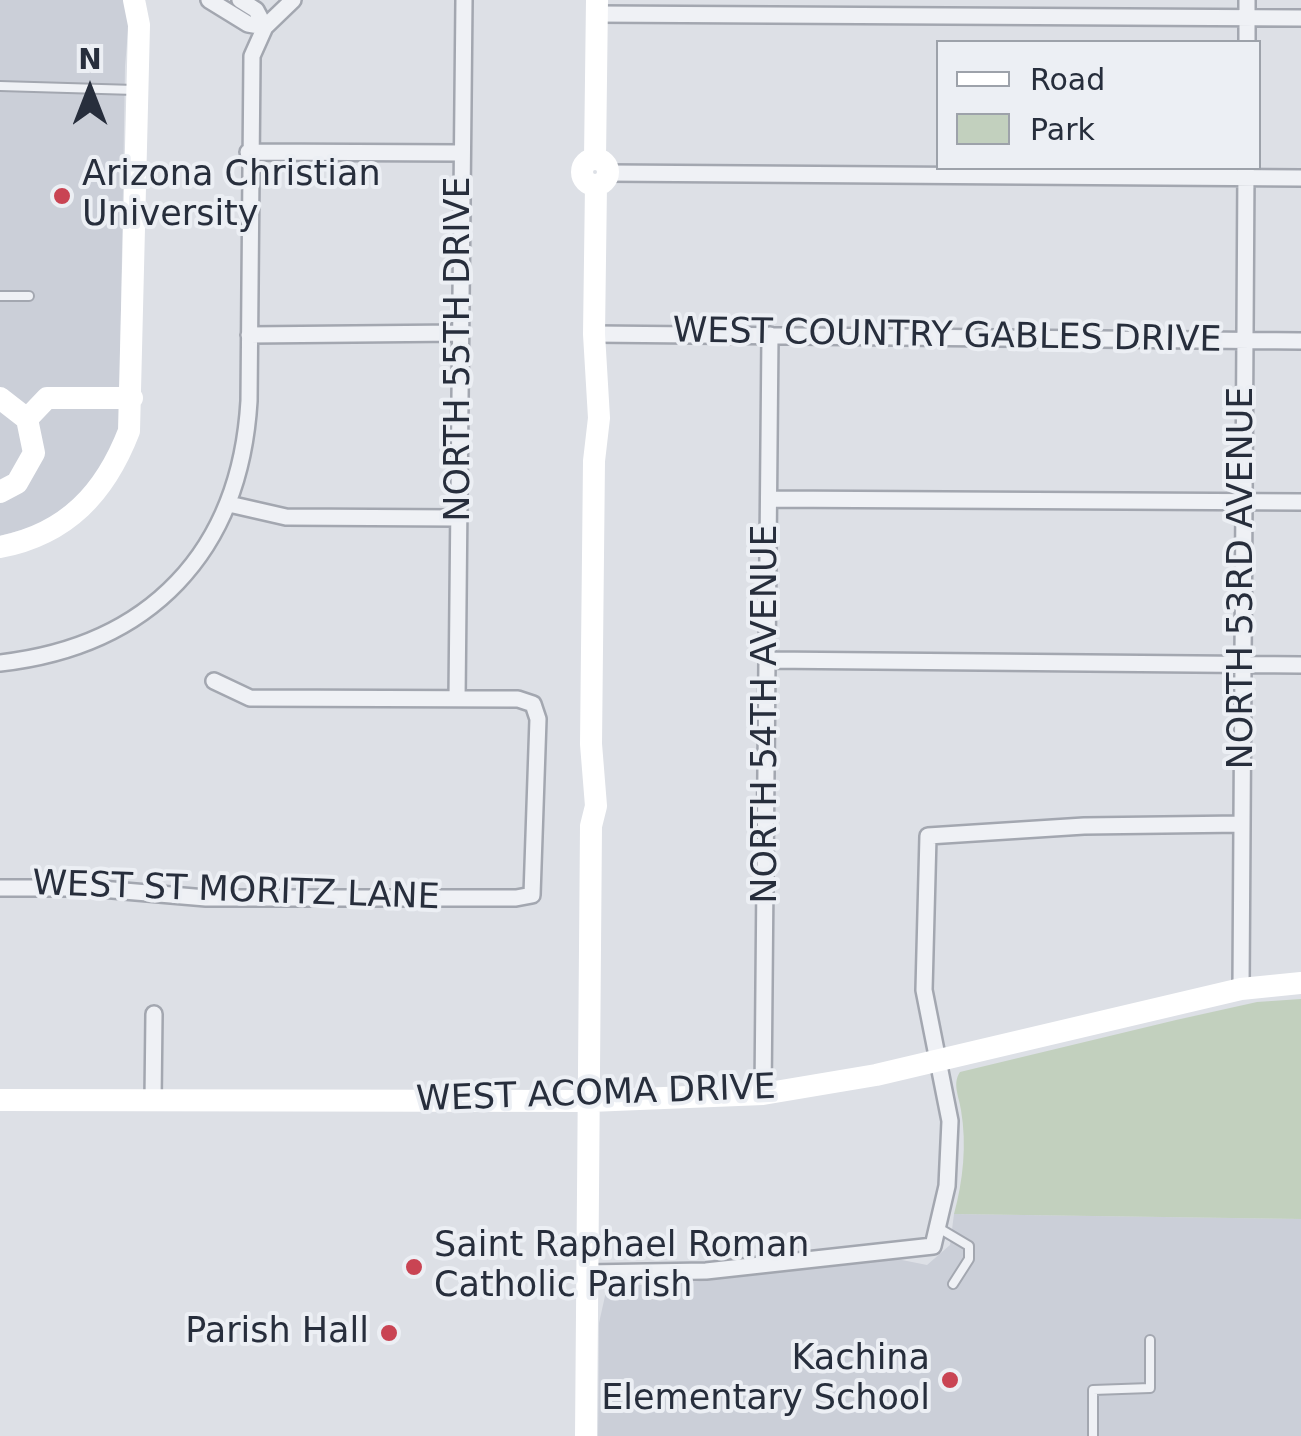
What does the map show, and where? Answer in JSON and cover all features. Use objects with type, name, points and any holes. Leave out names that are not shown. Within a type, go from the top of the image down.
[{"type":"street","points":[[0,547],[47,532],[78,513],[104,486],[129,431],[138,25],[134,0]]},
{"type":"street","points":[[138,25],[146,0]]},
{"type":"street","points":[[240,0],[256,10],[266,28]]},
{"type":"street","points":[[0,662],[46,658],[98,640],[145,612],[182,580],[210,542],[229,504],[247,436],[252,56],[266,28],[293,0]]},
{"type":"street","name":"NORTH 55TH DRIVE","points":[[458,699],[458,334],[464,0]]},
{"type":"street","points":[[1247,0],[1247,40]]},
{"type":"street","points":[[212,1],[248,24],[266,28]]},
{"type":"street","points":[[586,1436],[591,826],[596,806],[591,744],[594,460],[587,419],[587,369],[594,334],[600,172],[596,7],[1301,18]]},
{"type":"street","points":[[248,152],[461,153]]},
{"type":"street","points":[[600,172],[1246,173],[1301,178]]},
{"type":"street","name":"NORTH 53RD AVENUE","points":[[1240,989],[1246,173]]},
{"type":"street","points":[[249,335],[458,334]]},
{"type":"street","name":"WEST COUNTRY GABLES DRIVE","points":[[594,334],[1301,340]]},
{"type":"street","name":"NORTH 54TH AVENUE","points":[[764,1094],[770,335]]},
{"type":"street","points":[[0,398],[27,419],[33,435],[29,466],[17,483],[0,492]]},
{"type":"street","points":[[27,419],[47,398],[132,398]]},
{"type":"street","points":[[769,499],[1301,502]]},
{"type":"street","points":[[229,504],[286,517],[458,518]]},
{"type":"street","points":[[768,660],[1301,665]]},
{"type":"street","points":[[214,681],[250,698],[458,699]]},
{"type":"street","name":"WEST ST MORITZ LANE","points":[[0,888],[32,885],[206,898],[516,898],[532,894],[538,719],[533,704],[518,699],[458,699]]},
{"type":"street","points":[[587,1273],[706,1271],[933,1246],[947,1186],[950,1122],[924,990],[928,836],[1084,826],[1242,824]]},
{"type":"street","name":"WEST ACOMA DRIVE","points":[[0,1100],[590,1101],[764,1094],[938,1060],[1240,989],[1301,983]]},
{"type":"street","points":[[152,1100],[154,1014]]},
{"type":"lane","points":[[0,86],[135,90]]},
{"type":"lane","points":[[0,296],[29,296]]},
{"type":"lane","points":[[937,1226],[964,1239],[969,1246],[969,1259],[953,1284]]},
{"type":"lane","points":[[1093,1436],[1092,1390],[1150,1388],[1150,1340]]},
{"type":"shaded area","name":"Arizona Christian University","points":[[0,0],[130,0],[130,8],[125,66],[119,432],[93,483],[46,523],[0,536]]},
{"type":"shaded area","name":"Kachina Elementary School","points":[[954,1214],[1301,1219],[1301,1436],[598,1436],[599,1323],[607,1287],[692,1282],[892,1258],[927,1265],[950,1245]]},
{"type":"green space","points":[[1301,999],[1301,1219],[954,1214],[964,1150],[956,1086],[960,1072],[1257,1002]]},
{"type":"place","name":"Arizona Christian University","points":[[62,196]]},
{"type":"place","name":"Saint Raphael Roman Catholic Parish","points":[[414,1267]]},
{"type":"place","name":"Parish Hall","points":[[389,1333]]},
{"type":"place","name":"Kachina Elementary School","points":[[950,1380]]}]
